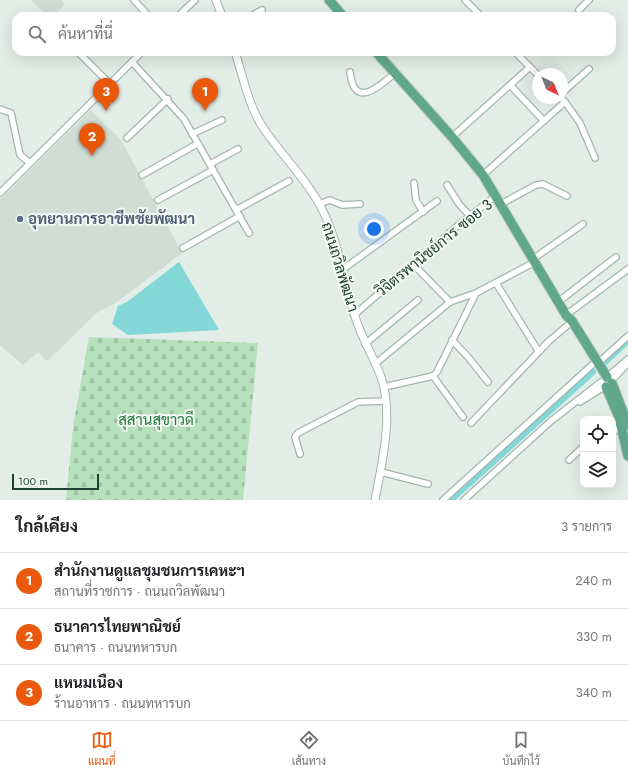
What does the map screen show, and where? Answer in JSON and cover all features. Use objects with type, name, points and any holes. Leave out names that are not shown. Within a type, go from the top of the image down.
[{"type":"main road","points":[[329,0],[340,12]]},
{"type":"main road","points":[[380,56],[452,137],[483,175],[558,302],[566,315],[572,321],[595,364]]},
{"type":"main road","points":[[566,315],[568,325],[627,414],[625,426],[628,456]]},
{"type":"main road","points":[[606,382],[625,426]]},
{"type":"street","points":[[134,0],[145,12]]},
{"type":"street","points":[[182,12],[195,0]]},
{"type":"street","points":[[216,0],[220,12]]},
{"type":"street","points":[[465,0],[477,12]]},
{"type":"street","points":[[579,10],[589,0]]},
{"type":"street","points":[[258,12],[262,10]]},
{"type":"street","points":[[82,56],[110,84]]},
{"type":"street","points":[[0,193],[138,56]]},
{"type":"street","name":"ถนนถวิลพัฒนา","points":[[236,56],[253,108],[259,120],[300,173],[319,204],[332,234],[354,315],[384,387],[385,430],[375,500]]},
{"type":"street","points":[[452,137],[530,67],[519,56]]},
{"type":"street","points":[[132,62],[168,99],[184,119],[249,233]]},
{"type":"street","points":[[568,88],[589,69]]},
{"type":"street","points":[[350,72],[352,84],[360,93],[363,94],[377,89],[395,73]]},
{"type":"street","points":[[510,85],[544,121]]},
{"type":"street","points":[[127,138],[168,99]]},
{"type":"street","points":[[483,175],[544,121],[559,104]]},
{"type":"street","points":[[566,104],[580,123],[595,158]]},
{"type":"street","points":[[0,109],[11,113],[20,155],[30,164]]},
{"type":"street","points":[[192,134],[222,120]]},
{"type":"street","points":[[142,175],[197,144]]},
{"type":"street","points":[[210,164],[238,149]]},
{"type":"street","points":[[158,200],[213,170]]},
{"type":"street","points":[[236,210],[289,181]]},
{"type":"street","points":[[414,183],[416,200],[423,212]]},
{"type":"street","name":"วิจิตรพานิชย์การ ซอย 3","points":[[354,315],[470,216],[499,200],[536,185],[543,184],[567,196]]},
{"type":"street","points":[[447,185],[459,204],[470,216]]},
{"type":"street","points":[[319,204],[330,200],[342,205],[360,204]]},
{"type":"street","points":[[342,270],[437,201]]},
{"type":"street","points":[[183,248],[240,216]]},
{"type":"street","points":[[375,364],[450,302],[476,293],[496,283],[534,260],[583,224]]},
{"type":"street","points":[[558,302],[616,258]]},
{"type":"street","points":[[413,264],[450,302]]},
{"type":"street","points":[[566,315],[628,269]]},
{"type":"street","points":[[496,283],[537,349]]},
{"type":"street","points":[[384,387],[433,376],[476,293]]},
{"type":"street","points":[[365,344],[418,300]]},
{"type":"street","points":[[471,422],[550,341],[568,325]]},
{"type":"street","points":[[443,500],[628,336]]},
{"type":"street","points":[[452,340],[488,382]]},
{"type":"street","points":[[606,382],[628,359]]},
{"type":"street","points":[[464,500],[551,421],[573,406],[589,398],[628,363]]},
{"type":"street","points":[[433,376],[462,417]]},
{"type":"street","points":[[300,454],[295,437],[298,433],[358,402],[385,401]]},
{"type":"street","points":[[616,430],[625,426]]},
{"type":"street","points":[[569,460],[580,450]]},
{"type":"street","points":[[380,472],[428,484]]},
{"type":"shaded area","points":[[31,0],[61,0],[65,4],[58,12],[43,12]]},
{"type":"shaded area","name":"อุทยานการอาชีพชัยพัฒนา","points":[[91,110],[121,140],[182,253],[113,305],[99,311],[47,361],[38,352],[23,365],[0,345],[0,200]]},
{"type":"green space","name":"สุสานสุขาวดี","points":[[89,337],[258,343],[243,500],[66,500],[73,427]]},
{"type":"water","points":[[179,262],[219,330],[128,335],[112,324],[118,306],[127,302]]},
{"type":"waterway","points":[[604,363],[628,341]]},
{"type":"waterway","points":[[451,500],[593,372]]},
{"type":"place","name":"แหนมเนือง","points":[[106,111]]},
{"type":"place","name":"สำนักงานดูแลชุมชนการเคหะฯ","points":[[205,111]]},
{"type":"place","name":"ธนาคารไทยพาณิชย์","points":[[92,156]]},
{"type":"place","name":"อุทยานการอาชีพชัยพัฒนา","points":[[20,219]]}]
